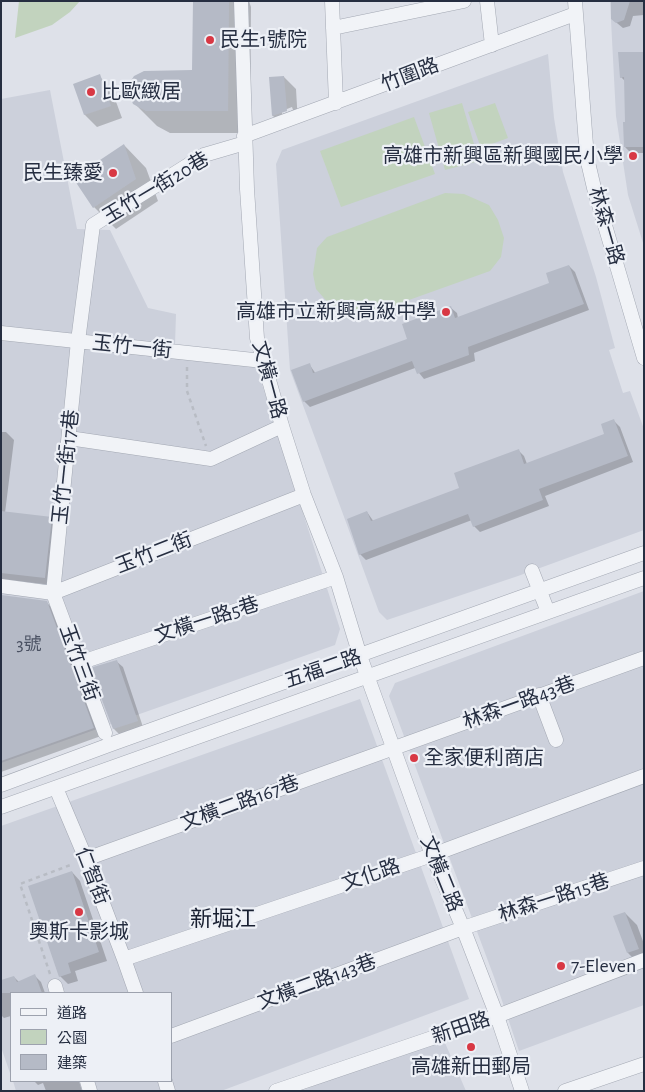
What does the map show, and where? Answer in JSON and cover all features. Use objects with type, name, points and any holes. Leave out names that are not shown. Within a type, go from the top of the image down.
[{"type":"street","name":"文橫一路","points":[[241,1],[245,140],[257,338],[304,495],[336,578],[360,656]]},
{"type":"street","points":[[332,1],[336,103]]},
{"type":"street","points":[[333,28],[464,1]]},
{"type":"street","points":[[487,1],[492,45]]},
{"type":"street","name":"竹圍路","points":[[245,140],[336,103],[492,45],[575,7]]},
{"type":"street","name":"林森一路","points":[[575,7],[587,158],[644,358]]},
{"type":"street","name":"玉竹一街20巷","points":[[78,341],[93,225],[204,155],[245,140]]},
{"type":"street","name":"玉竹一街","points":[[1,333],[263,361]]},
{"type":"street","name":"玉竹一街17巷","points":[[53,593],[78,341]]},
{"type":"street","points":[[69,438],[211,459],[282,426]]},
{"type":"street","name":"玉竹二街","points":[[1,586],[53,593],[304,495]]},
{"type":"street","name":"五福二路","points":[[1,785],[644,553]]},
{"type":"street","points":[[532,571],[548,612]]},
{"type":"street","name":"文橫一路5巷","points":[[79,663],[336,578]]},
{"type":"street","name":"五福二路","points":[[1,807],[644,578]]},
{"type":"street","name":"玉竹三街","points":[[53,593],[105,734]]},
{"type":"street","name":"文橫二路","points":[[360,656],[432,855],[497,1016],[522,1091]]},
{"type":"street","name":"林森一路43巷","points":[[394,748],[644,658]]},
{"type":"street","points":[[539,695],[556,740]]},
{"type":"street","name":"文橫二路167巷","points":[[86,859],[394,748]]},
{"type":"street","name":"文化路","points":[[124,959],[432,855],[644,776]]},
{"type":"street","name":"仁智街","points":[[56,788],[86,859],[136,992]]},
{"type":"street","name":"林森一路15巷","points":[[463,928],[644,868]]},
{"type":"street","name":"文橫二路143巷","points":[[172,1036],[463,928]]},
{"type":"street","name":"新田路","points":[[276,1091],[497,1016],[644,960]]},
{"type":"street","points":[[565,1091],[644,1064]]},
{"type":"path","points":[[187,353],[187,392],[211,459]]},
{"type":"path","points":[[56,990],[20,884],[86,859]]},
{"type":"shaded area","name":"高雄市新興區新興國民小學","points":[[610,1],[644,1],[644,246],[628,195],[616,116]]},
{"type":"shaded area","name":"高雄市立新興高級中學","points":[[548,54],[554,118],[563,172],[596,277],[615,348],[609,350],[623,393],[630,391],[644,429],[644,530],[518,576],[387,620],[379,612],[290,370],[276,164],[282,150]]},
{"type":"shaded area","points":[[50,90],[77,229],[110,230],[148,308],[176,314],[175,345],[252,353],[340,629],[335,645],[1,763],[1,99]]},
{"type":"shaded area","points":[[644,591],[644,1005],[519,1051],[494,977],[389,696],[395,683]]},
{"type":"shaded area","points":[[360,699],[469,999],[221,1091],[16,1091],[13,1082],[172,1082],[172,992],[10,992],[10,1073],[1,1047],[1,826]]},
{"type":"shaded area","points":[[442,1036],[466,1091],[301,1091]]},
{"type":"green space","points":[[19,1],[80,1],[70,12],[52,25],[15,38]]},
{"type":"green space","points":[[462,103],[479,161],[445,170],[429,113]]},
{"type":"green space","points":[[495,103],[508,138],[481,148],[468,112]]},
{"type":"green space","points":[[414,117],[435,174],[341,207],[320,151]]},
{"type":"green space","points":[[445,193],[464,194],[489,205],[498,220],[504,238],[501,257],[490,271],[353,320],[338,314],[316,289],[313,274],[317,248],[327,237]]},
{"type":"building","name":"民生1號院","points":[[193,1],[229,1],[228,111],[146,111],[133,104],[127,87],[134,76],[144,71],[192,70]]},
{"type":"building","points":[[611,1],[630,1],[624,20],[616,23],[611,19]]},
{"type":"building","points":[[618,52],[644,52],[644,147],[624,147],[624,77],[620,78]]},
{"type":"building","points":[[100,74],[111,106],[84,115],[73,84]]},
{"type":"building","points":[[284,76],[287,111],[272,116],[269,77]]},
{"type":"building","name":"民生臻愛","points":[[124,144],[136,179],[93,208],[73,178]]},
{"type":"building","points":[[569,265],[584,304],[468,347],[469,355],[417,374],[412,361],[303,402],[291,370],[310,363],[313,373],[407,339],[402,324],[451,306],[455,318],[549,283],[546,273]]},
{"type":"building","points":[[614,419],[628,456],[539,489],[543,500],[473,527],[468,514],[359,555],[347,519],[367,511],[371,521],[459,488],[454,473],[519,449],[524,464],[604,434],[601,424]]},
{"type":"building","points":[[1,511],[52,517],[45,578],[1,573]]},
{"type":"building","points":[[1,595],[47,601],[94,728],[1,761]]},
{"type":"building","points":[[117,660],[138,721],[113,729],[90,668]]},
{"type":"building","points":[[72,871],[99,952],[68,963],[71,973],[59,977],[28,886]]},
{"type":"building","points":[[625,912],[639,949],[627,953],[613,916]]},
{"type":"building","points":[[35,974],[42,992],[1,993],[1,980],[14,976],[17,982]]},
{"type":"place","name":"民生1號院","points":[[210,40]]},
{"type":"place","name":"比歐緻居","points":[[91,92]]},
{"type":"place","name":"高雄市新興區新興國民小學","points":[[633,156]]},
{"type":"place","name":"民生臻愛","points":[[113,173]]},
{"type":"place","name":"高雄市立新興高級中學","points":[[446,312]]},
{"type":"place","name":"全家便利商店","points":[[414,758]]},
{"type":"place","name":"奧斯卡影城","points":[[79,912]]},
{"type":"place","name":"7-Eleven","points":[[561,966]]},
{"type":"place","name":"高雄新田郵局","points":[[471,1047]]},
{"type":"district","name":"新堀江","points":[[223,919]]}]
